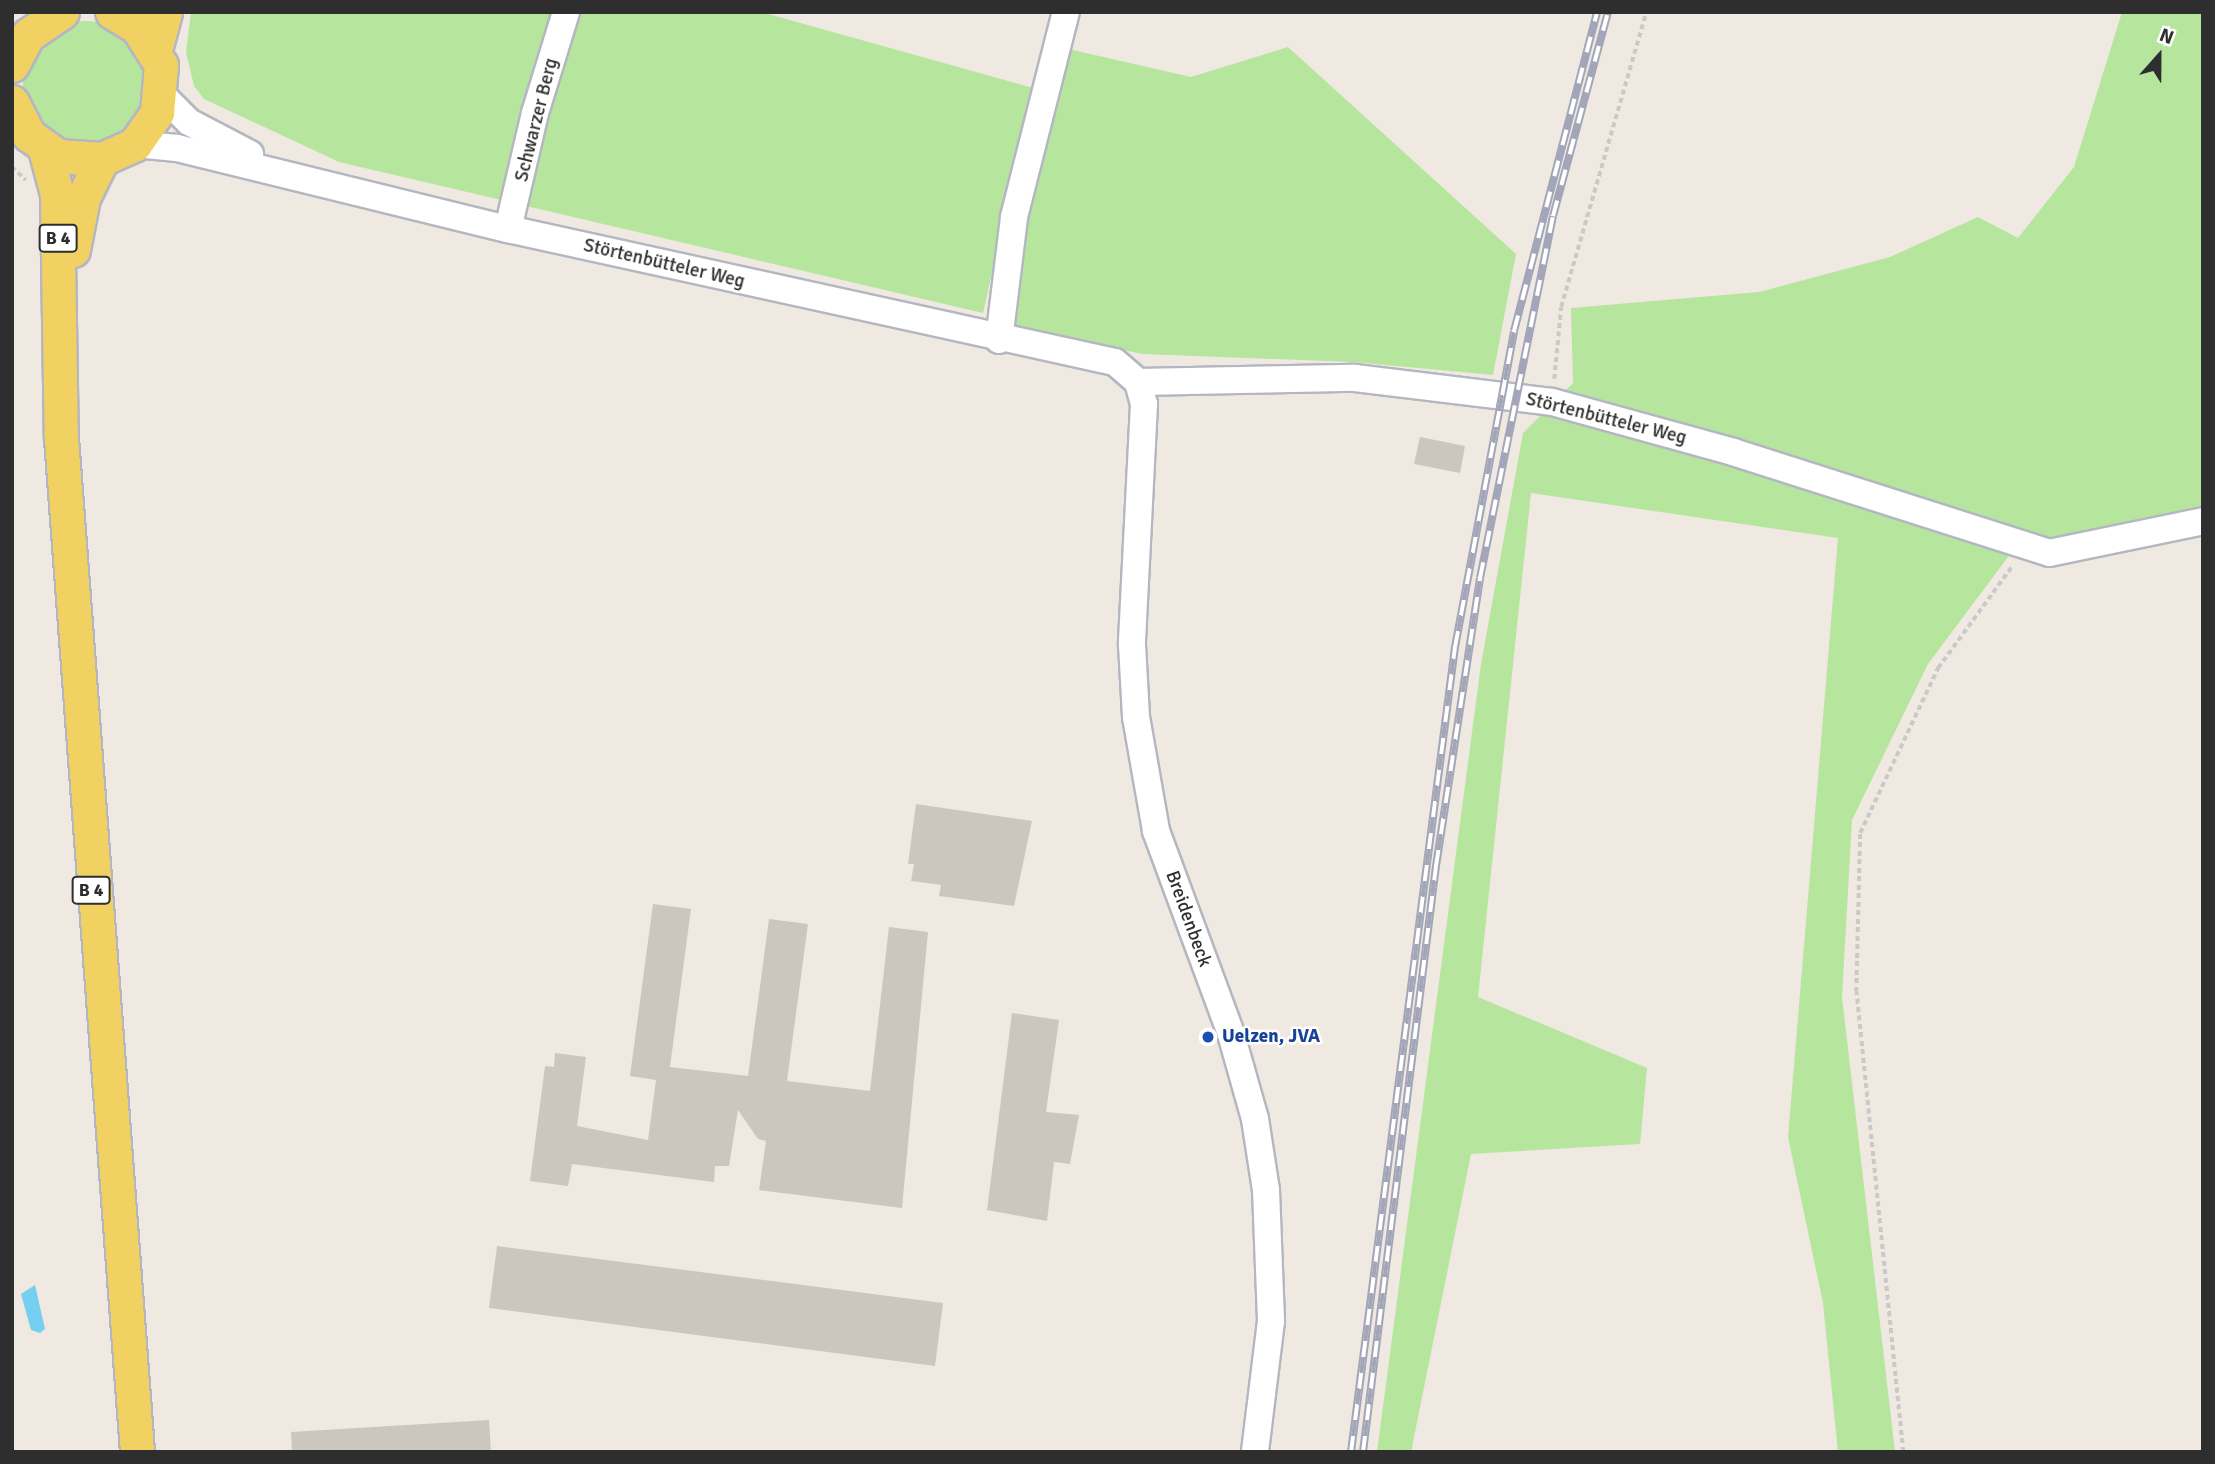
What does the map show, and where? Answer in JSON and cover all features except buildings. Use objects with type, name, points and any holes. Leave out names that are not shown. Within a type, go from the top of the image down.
[{"type":"main road","points":[[12,65],[25,24],[62,12]]},
{"type":"main road","points":[[113,12],[137,27],[155,50]]},
{"type":"main road","points":[[23,125],[72,160],[102,159],[135,144],[148,130],[162,95],[155,50],[165,12]]},
{"type":"main road","name":"B 4","points":[[23,125],[57,194],[61,438],[87,833],[137,1452]]},
{"type":"main road","name":"B 4","points":[[60,328],[83,198],[102,159]]},
{"type":"street","name":"Schwarzer Berg","points":[[508,229],[535,113],[566,12]]},
{"type":"street","points":[[999,340],[1014,217],[1066,12]]},
{"type":"street","name":"Störtenbütteler Weg","points":[[162,95],[189,122],[220,141],[329,188]]},
{"type":"street","name":"Störtenbütteler Weg","points":[[135,144],[177,148],[329,188],[508,229],[999,340],[1115,362],[1138,382],[1355,378],[1552,402],[1732,452],[2049,553],[2203,521]]},
{"type":"street","name":"Breidenbeck","points":[[1138,382],[1144,404],[1132,645],[1136,718],[1156,831],[1231,1034],[1255,1119],[1266,1190],[1271,1321],[1255,1452]]},
{"type":"path","points":[[1552,402],[1561,307],[1646,12]]},
{"type":"path","points":[[1903,1452],[1856,992],[1860,833],[1938,668],[1993,587],[2029,548]]},
{"type":"green space","points":[[191,12],[761,12],[1033,88],[983,313],[339,162],[204,99],[194,86],[186,52]]},
{"type":"green space","points":[[2122,12],[2203,12],[2203,509],[2052,542],[2026,533],[1928,664],[1852,820],[1842,997],[1895,1452],[1838,1452],[1823,1303],[1788,1137],[1838,538],[1531,493],[1478,997],[1647,1068],[1640,1144],[1471,1154],[1411,1452],[1377,1452],[1481,664],[1523,433],[1573,383],[1571,308],[1759,292],[1890,257],[1978,217],[2018,238],[2074,167]]},
{"type":"green space","points":[[86,21],[110,26],[130,40],[144,60],[149,84],[144,108],[130,128],[110,142],[86,147],[62,142],[42,128],[28,108],[23,84],[28,60],[42,40],[62,26]]},
{"type":"green space","points":[[1288,47],[1516,254],[1493,375],[1354,362],[1143,354],[1015,328],[1025,218],[1064,48],[1191,77]]},
{"type":"water","points":[[35,1285],[45,1329],[40,1333],[31,1330],[21,1294]]},
{"type":"railway","points":[[1351,1452],[1455,647],[1514,331],[1597,12]]},
{"type":"railway","points":[[1363,1452],[1436,866],[1480,578],[1553,216],[1608,12]]},
{"type":"place","name":"Uelzen, JVA","points":[[1208,1037]]}]
